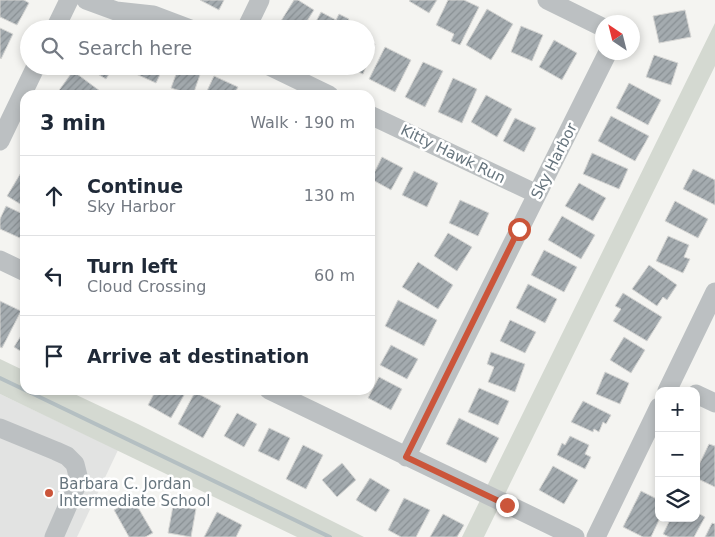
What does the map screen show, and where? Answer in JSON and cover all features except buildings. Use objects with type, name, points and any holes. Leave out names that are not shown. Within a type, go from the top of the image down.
[{"type":"street","points":[[59,20],[69,0]]},
{"type":"street","points":[[86,0],[116,11],[153,15],[166,20]]},
{"type":"street","points":[[250,20],[260,0]]},
{"type":"street","points":[[547,0],[595,24]]},
{"type":"street","name":"Sky Harbor","points":[[406,457],[604,60]]},
{"type":"street","points":[[25,90],[32,75]]},
{"type":"street","points":[[288,75],[319,90]]},
{"type":"street","points":[[0,142],[20,100]]},
{"type":"street","name":"Kitty Hawk Run","points":[[375,117],[536,194]]},
{"type":"street","points":[[0,260],[20,270]]},
{"type":"street","points":[[669,386],[715,292]]},
{"type":"street","points":[[279,395],[575,537]]},
{"type":"street","points":[[700,396],[715,403]]},
{"type":"street","points":[[596,537],[655,416]]},
{"type":"street","points":[[0,428],[56,450],[67,456],[75,464],[79,480],[54,537]]},
{"type":"shaded area","points":[[715,23],[715,66],[484,537],[462,537]]},
{"type":"shaded area","points":[[0,359],[20,369],[20,395],[77,395],[364,537],[297,537],[0,394]]},
{"type":"shaded area","name":"Barbara C. Jordan Intermediate School","points":[[0,394],[118,450],[77,537],[0,537]]},
{"type":"waterway","points":[[0,378],[20,388]]},
{"type":"waterway","points":[[35,395],[330,537]]},
{"type":"place","name":"Barbara C. Jordan Intermediate School","points":[[49,493]]},
{"type":"route","points":[[507,505],[406,457],[519,229]]}]
